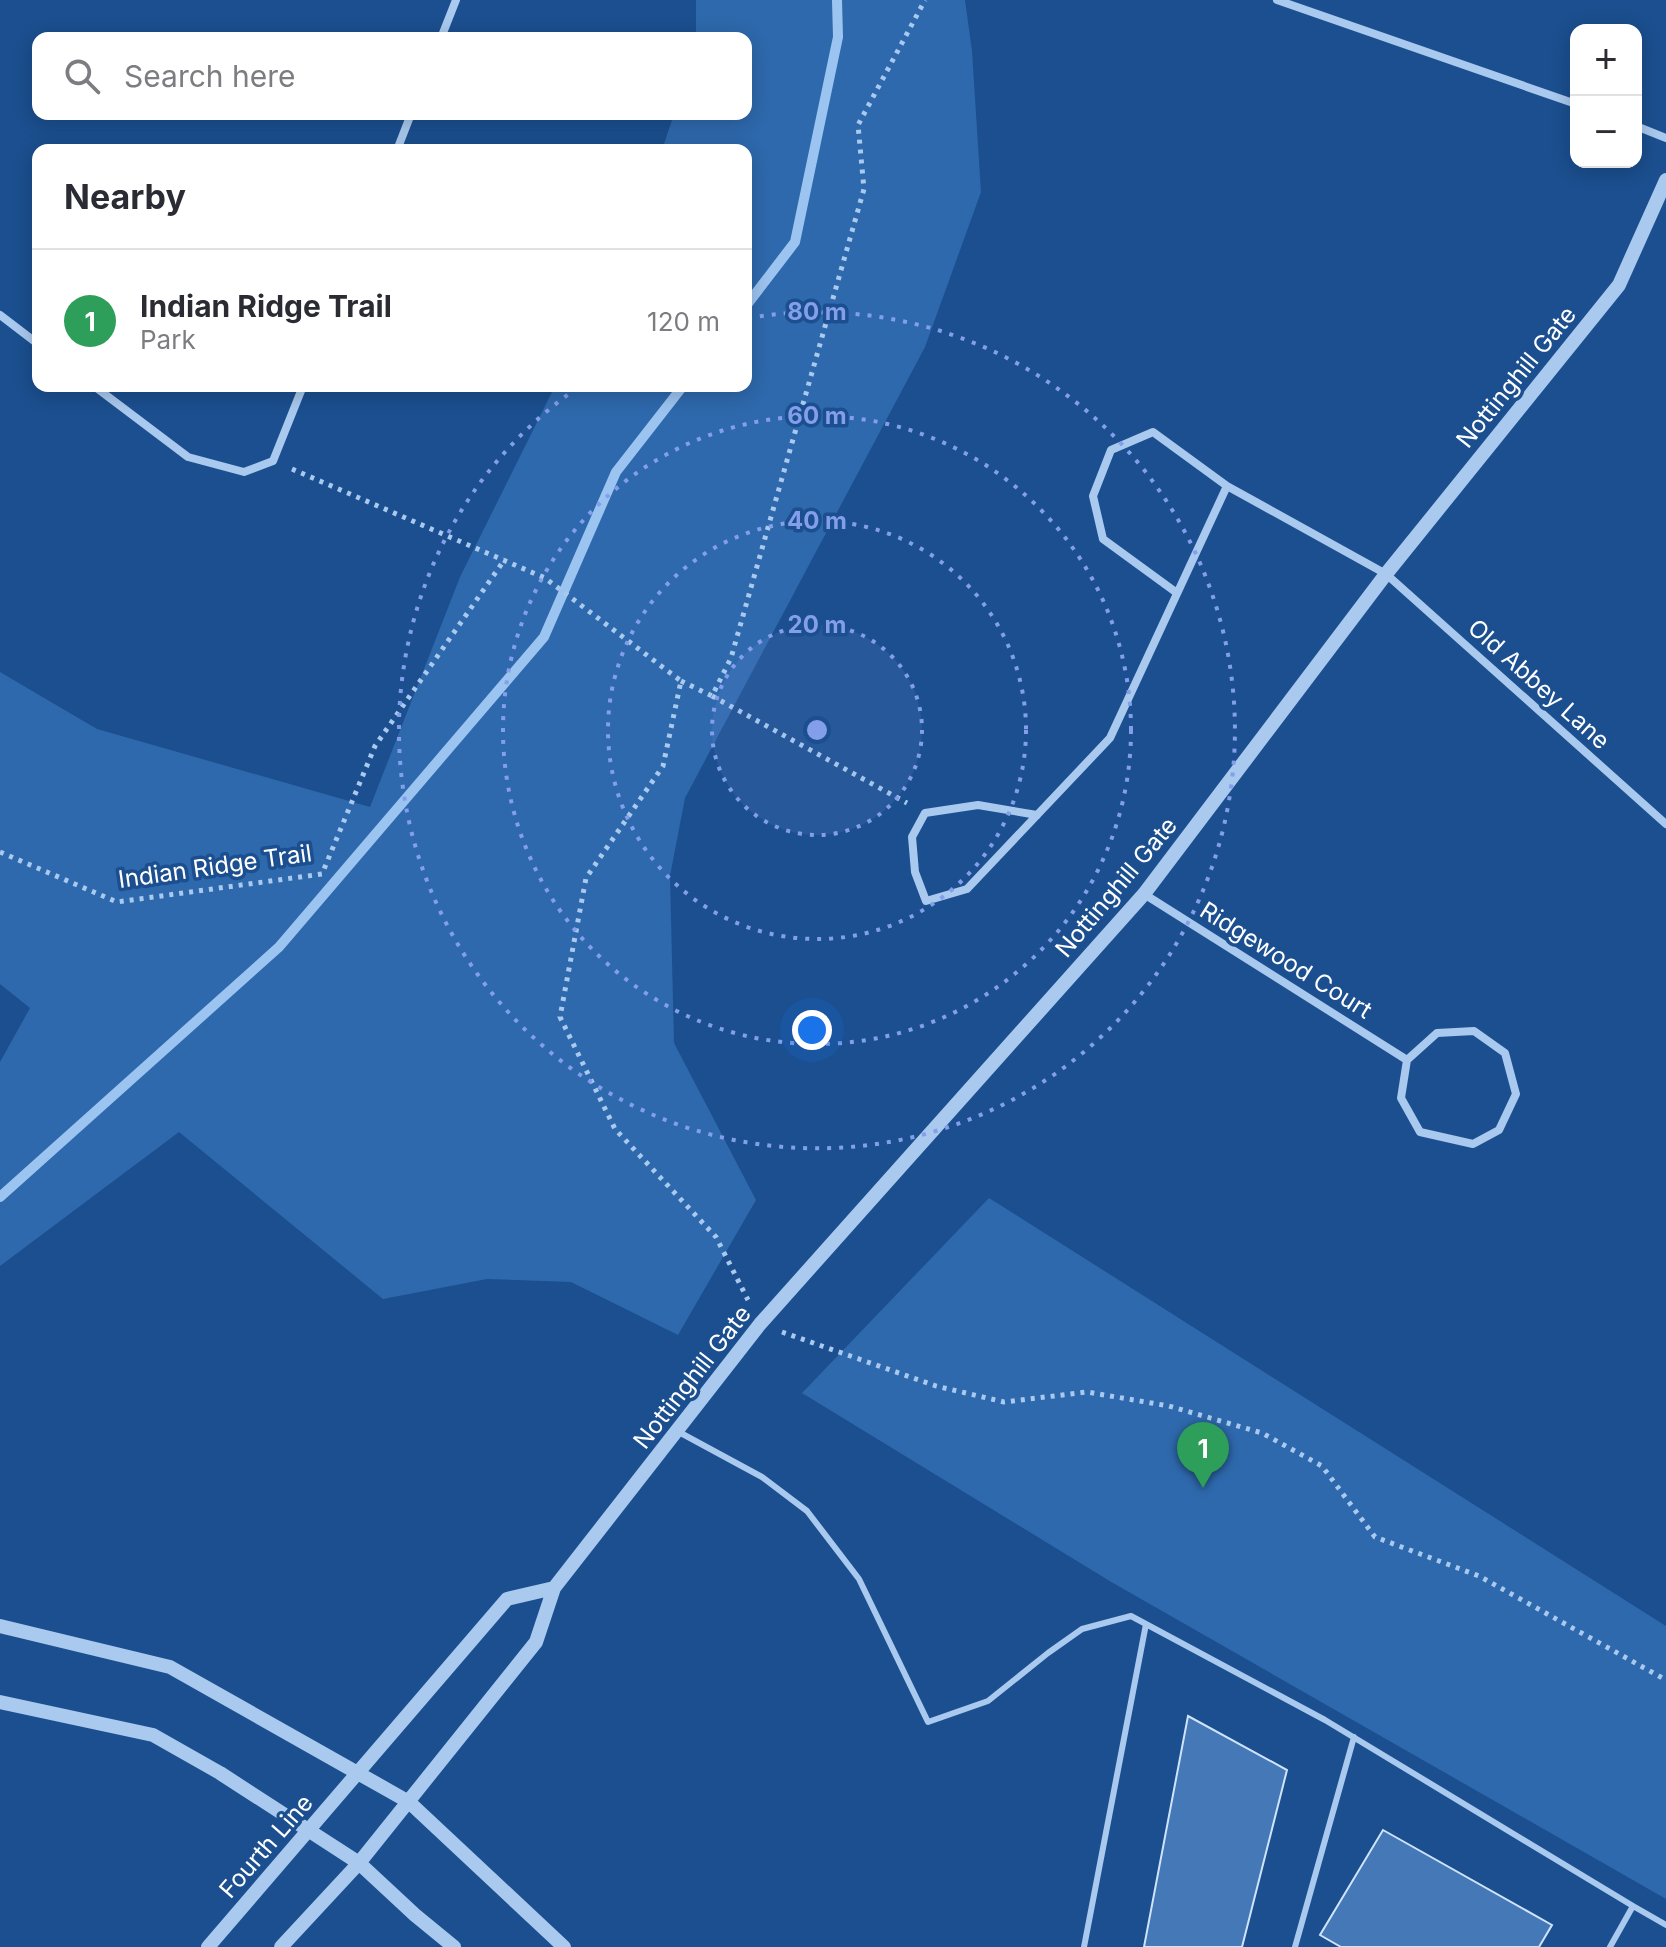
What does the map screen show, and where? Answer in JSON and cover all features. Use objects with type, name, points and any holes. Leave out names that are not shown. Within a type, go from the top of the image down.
[{"type":"street","points":[[443,32],[456,0]]},
{"type":"street","points":[[1277,0],[1570,102]]},
{"type":"street","points":[[399,144],[409,120]]},
{"type":"street","points":[[1642,128],[1666,138]]},
{"type":"street","name":"Nottinghill Gate","points":[[409,1802],[536,1642],[554,1588],[760,1324],[1144,894],[1386,574],[1619,285],[1666,180]]},
{"type":"street","points":[[0,315],[32,339]]},
{"type":"street","points":[[102,392],[188,457],[244,472],[273,461],[301,392]]},
{"type":"street","name":"Old Abbey Lane","points":[[1177,593],[1103,539],[1093,496],[1111,450],[1153,432],[1227,486],[1386,574],[1666,824]]},
{"type":"street","points":[[1037,815],[978,805],[925,813],[912,837],[915,872],[926,901],[967,889],[1110,738],[1227,486]]},
{"type":"street","name":"Ridgewood Court","points":[[1144,894],[1407,1060]]},
{"type":"street","points":[[1474,1031],[1505,1053],[1516,1094],[1499,1130],[1473,1144],[1420,1132],[1401,1098],[1407,1060],[1437,1033],[1474,1031]]},
{"type":"street","points":[[358,1773],[507,1599],[554,1588]]},
{"type":"street","points":[[0,1626],[170,1667],[409,1802],[564,1947]]},
{"type":"street","points":[[0,1702],[153,1735],[220,1773],[359,1863],[454,1947]]},
{"type":"street","name":"Fourth Line","points":[[208,1947],[358,1773]]},
{"type":"street","points":[[281,1947],[359,1863],[409,1802]]},
{"type":"lane","points":[[676,1431],[762,1477],[807,1511],[859,1579],[928,1722],[988,1701],[1082,1629],[1131,1616],[1354,1737],[1666,1925]]},
{"type":"lane","points":[[1084,1947],[1146,1624]]},
{"type":"lane","points":[[1295,1947],[1354,1737]]},
{"type":"lane","points":[[1610,1947],[1633,1906]]},
{"type":"path","points":[[712,696],[731,658],[864,189],[858,125],[925,0]]},
{"type":"path","points":[[273,461],[545,578],[681,681],[925,813]]},
{"type":"path","name":"Indian Ridge Trail","points":[[0,852],[117,902],[322,874],[375,746],[505,559]]},
{"type":"path","points":[[681,681],[663,766],[586,878],[560,1017],[615,1129],[716,1237],[760,1324],[936,1386],[1004,1402],[1087,1392],[1169,1406],[1262,1433],[1322,1466],[1375,1537],[1479,1576],[1666,1680]]},
{"type":"shaded area","points":[[696,0],[965,0],[972,51],[981,192],[925,347],[685,798],[670,876],[674,1043],[756,1200],[678,1335],[571,1282],[487,1279],[383,1299],[179,1132],[0,1266],[0,1062],[30,1008],[0,984],[0,672],[97,729],[370,807],[460,577],[552,392],[752,392],[752,144],[664,144],[672,120],[752,120],[752,32],[696,32]]},
{"type":"shaded area","points":[[989,1198],[1666,1626],[1666,1899],[1113,1583],[802,1393]]},
{"type":"building","points":[[1188,1716],[1287,1770],[1242,1947],[1144,1947]]},
{"type":"building","points":[[1383,1830],[1552,1925],[1539,1947],[1341,1947],[1320,1935]]},
{"type":"waterway","points":[[752,298],[795,242],[838,37],[837,0]]},
{"type":"waterway","points":[[0,1197],[279,947],[544,637],[616,472],[678,392]]},
{"type":"place","name":"Indian Ridge Trail","points":[[1203,1488]]}]
